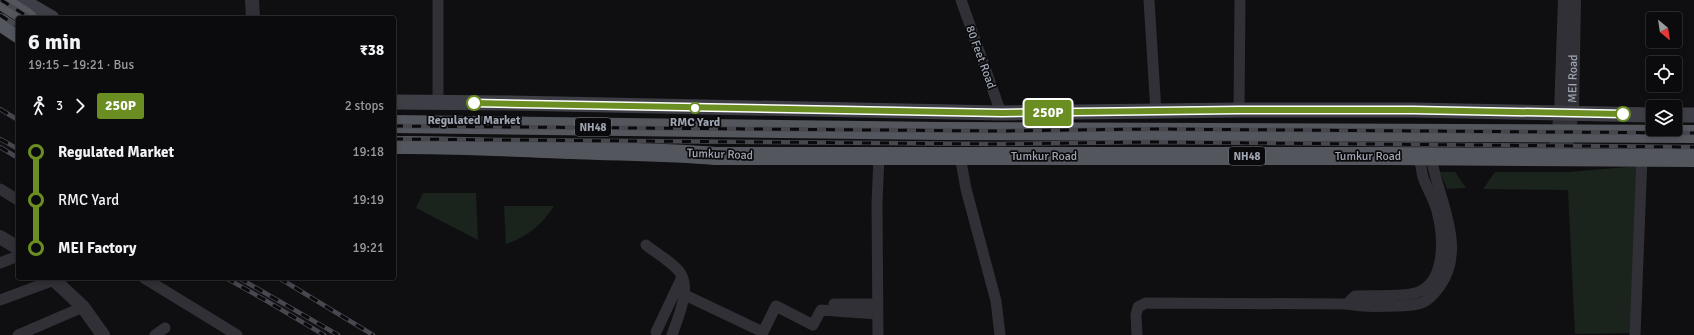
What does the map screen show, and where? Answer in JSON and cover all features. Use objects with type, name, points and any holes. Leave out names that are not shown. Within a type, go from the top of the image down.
[{"type":"highway","points":[[0,0],[25,16]]},
{"type":"highway","points":[[0,22],[16,33]]},
{"type":"highway","name":"Tumkur Road","points":[[396,124],[862,131],[1694,134]]},
{"type":"highway","name":"Tumkur Road","points":[[396,145],[438,144],[573,150],[666,152],[715,156],[1560,156],[1694,158]]},
{"type":"main road","points":[[21,0],[49,16]]},
{"type":"main road","points":[[396,102],[1002,113],[1239,110],[1413,110],[1646,115]]},
{"type":"main road","points":[[1682,115],[1694,115]]},
{"type":"street","points":[[252,0],[252,16]]},
{"type":"street","points":[[438,0],[438,103]]},
{"type":"street","name":"80 Feet Road","points":[[961,0],[1002,113]]},
{"type":"street","points":[[1149,0],[1156,112]]},
{"type":"street","points":[[1239,110],[1240,0]]},
{"type":"street","name":"MEI Road","points":[[1565,0],[1567,113]]},
{"type":"street","name":"MEI Road","points":[[1560,156],[1567,113],[1574,0]]},
{"type":"street","points":[[878,335],[877,204],[879,156]]},
{"type":"street","points":[[960,156],[966,189],[996,300],[1000,335]]},
{"type":"street","points":[[1137,335],[1136,315],[1138,307],[1146,303],[1347,304],[1359,307],[1420,304],[1428,300],[1445,279],[1451,260],[1452,246],[1445,207],[1434,173],[1425,156]]},
{"type":"street","points":[[1635,335],[1642,157]]},
{"type":"street","points":[[0,189],[16,199]]},
{"type":"street","points":[[0,237],[16,247]]},
{"type":"street","points":[[646,245],[678,270],[682,277],[685,295],[672,335]]},
{"type":"street","points":[[0,263],[16,257]]},
{"type":"street","points":[[656,332],[682,277]]},
{"type":"street","points":[[0,300],[50,280]]},
{"type":"street","points":[[54,280],[83,307],[103,335]]},
{"type":"street","points":[[147,280],[237,335]]},
{"type":"street","points":[[685,295],[763,332],[776,306],[813,325],[822,310],[877,309]]},
{"type":"street","points":[[831,304],[877,309]]},
{"type":"street","points":[[18,335],[83,307]]},
{"type":"street","points":[[155,335],[165,328]]},
{"type":"shaded area","points":[[1638,166],[1634,333],[1575,334],[1568,190],[1483,189],[1495,172],[1569,172]]},
{"type":"shaded area","points":[[1440,172],[1455,172],[1466,188],[1447,189]]},
{"type":"shaded area","points":[[423,193],[476,193],[478,240],[416,208]]},
{"type":"shaded area","points":[[504,206],[554,206],[539,225],[533,230],[521,238],[506,244]]},
{"type":"railway","points":[[1,0],[27,16]]},
{"type":"railway","points":[[0,15],[16,26]]},
{"type":"railway","points":[[0,109],[16,119]]},
{"type":"railway","points":[[396,126],[997,131],[1152,129],[1694,133]]},
{"type":"railway","points":[[0,139],[16,148]]},
{"type":"railway","points":[[396,139],[997,144],[1152,142],[1694,147]]},
{"type":"railway","points":[[0,147],[16,157]]},
{"type":"railway","points":[[230,280],[324,335]]},
{"type":"railway","points":[[242,280],[338,335]]},
{"type":"railway","points":[[282,280],[373,335]]},
{"type":"bus line","name":"250P","points":[[474,103],[1002,113],[1239,110],[1413,110],[1623,114]]},
{"type":"place","name":"Regulated Market","points":[[474,103]]},
{"type":"place","name":"RMC Yard","points":[[695,108]]}]
